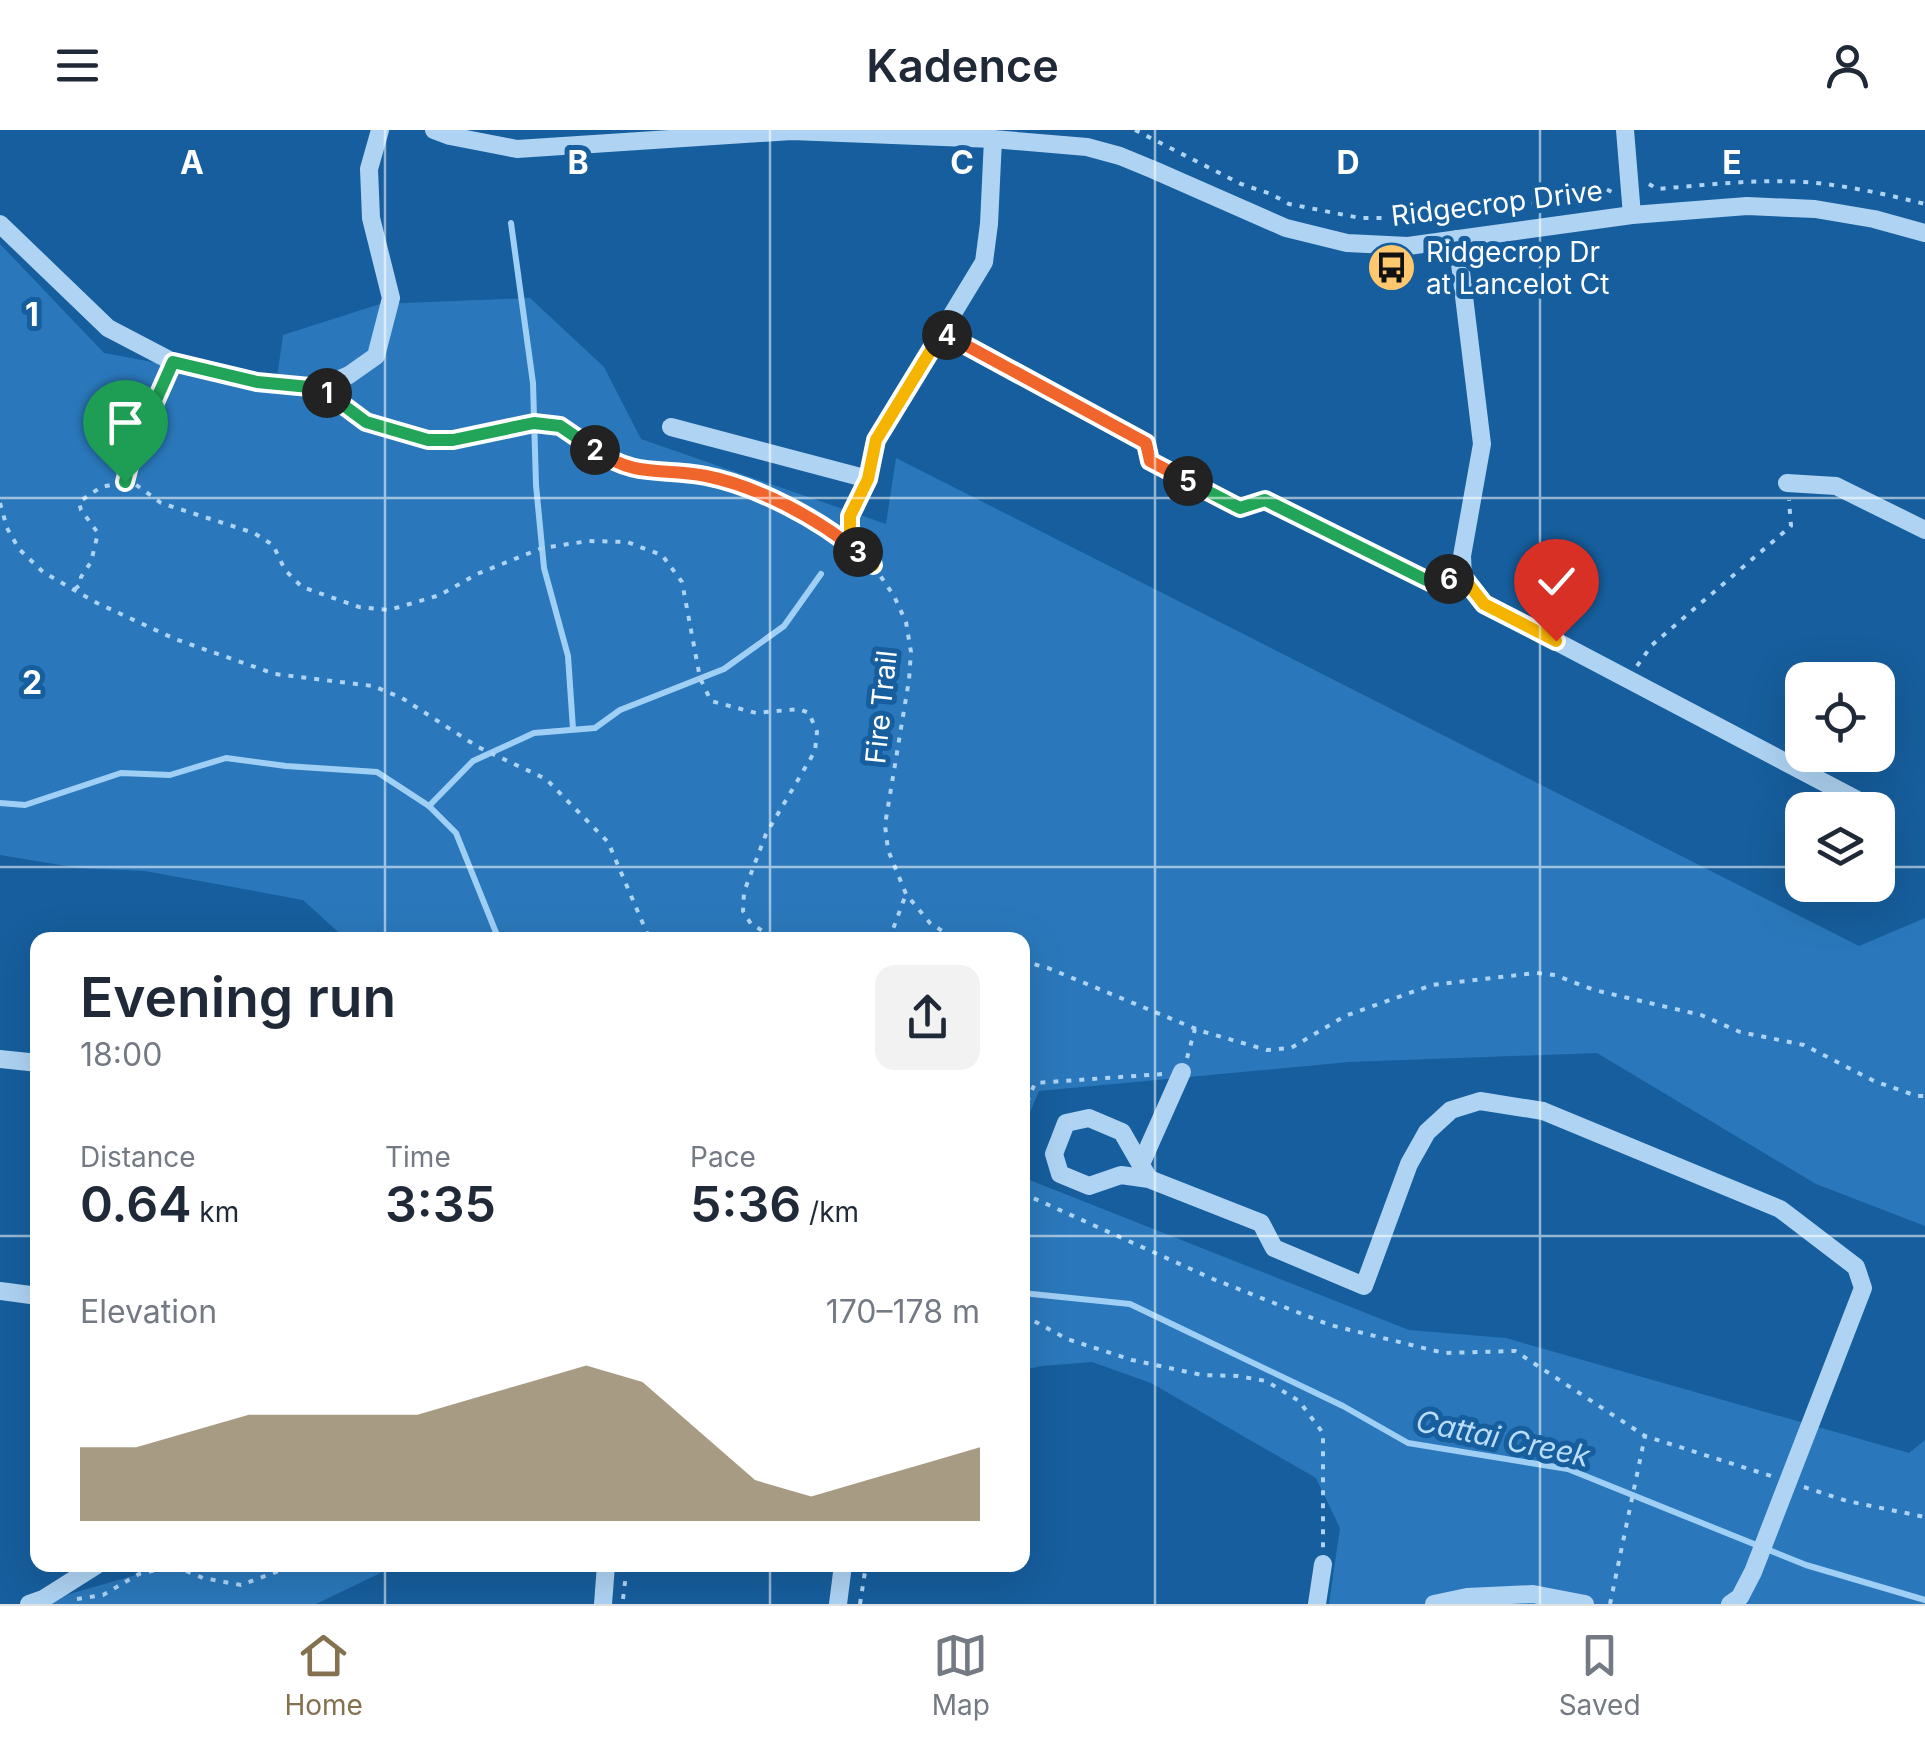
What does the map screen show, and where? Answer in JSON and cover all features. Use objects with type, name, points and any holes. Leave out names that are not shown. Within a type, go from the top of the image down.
[{"type":"street","points":[[0,224],[108,328],[173,362],[257,382],[320,388],[349,375],[376,356],[391,298],[370,218],[369,169],[380,130]]},
{"type":"street","name":"Ridgecrop Drive","points":[[434,130],[517,149],[792,131],[992,139],[1088,138],[1286,228],[1347,243],[1408,246],[1632,215],[1747,206],[1814,209],[1925,233]]},
{"type":"street","points":[[1624,130],[1632,215]]},
{"type":"street","points":[[670,427],[868,479],[876,440],[984,262],[992,139]]},
{"type":"street","points":[[1457,239],[1482,444],[1462,556],[1463,577],[1484,604],[1842,792]]},
{"type":"street","points":[[942,332],[1146,443]]},
{"type":"street","points":[[1787,483],[1836,486],[1925,530]]},
{"type":"street","points":[[1265,500],[1430,582],[1463,577]]},
{"type":"street","points":[[0,1059],[30,1061]]},
{"type":"street","points":[[1145,1171],[1182,1072]]},
{"type":"street","points":[[1145,1171],[1122,1132],[1090,1118],[1066,1123],[1054,1154],[1060,1174],[1089,1186],[1145,1171],[1261,1223],[1274,1248],[1364,1286],[1409,1164],[1427,1132],[1450,1110],[1480,1100],[1543,1111],[1780,1209],[1856,1267],[1863,1288],[1753,1572],[1740,1597],[1730,1604]]},
{"type":"street","points":[[0,1291],[30,1295]]},
{"type":"street","points":[[1317,1604],[1323,1564]]},
{"type":"street","points":[[36,1601],[85,1572]]},
{"type":"street","points":[[602,1604],[605,1572]]},
{"type":"street","points":[[838,1604],[843,1572]]},
{"type":"street","points":[[1434,1604],[1466,1597],[1533,1594],[1584,1604]]},
{"type":"path","points":[[1134,130],[1289,204],[1360,218],[1415,218],[1598,195],[1606,188],[1611,192],[1643,188],[1648,183],[1657,189],[1746,181],[1804,182],[1873,191],[1925,204]]},
{"type":"path","points":[[74,590],[91,562],[98,533],[80,510],[79,502],[101,487],[125,482],[132,454],[173,362]]},
{"type":"path","points":[[320,388],[366,422],[428,440],[453,440],[534,423],[560,426],[612,461],[646,472],[706,476],[768,496],[836,533],[873,565]]},
{"type":"path","points":[[1146,443],[1150,461],[1240,508],[1265,500]]},
{"type":"path","points":[[132,454],[135,484],[161,502],[254,533],[273,545],[286,570],[302,587],[359,607],[389,610],[440,595],[478,574],[542,548],[590,541],[627,542],[662,555],[682,582],[700,678],[711,701],[756,713],[800,709],[809,714],[817,732],[815,751],[766,834],[744,892],[743,911],[751,924],[765,932]]},
{"type":"path","name":"Fire Trail","points":[[868,479],[850,516],[850,531],[894,596],[906,622],[910,652],[909,680],[885,825],[888,850],[906,894]]},
{"type":"path","points":[[1628,678],[1652,645],[1792,526],[1787,483]]},
{"type":"path","points":[[0,504],[19,549],[43,572],[96,603],[175,638],[275,674],[373,686],[402,698],[478,747],[546,779],[608,842],[647,932]]},
{"type":"path","points":[[892,932],[906,894]]},
{"type":"path","points":[[906,894],[930,923],[944,932]]},
{"type":"path","points":[[1030,963],[1195,1028],[1266,1050],[1291,1048],[1346,1016],[1432,985],[1536,973],[1555,975],[1594,990],[1701,1015],[1740,1032],[1804,1045],[1874,1081],[1925,1096]]},
{"type":"path","points":[[1030,1095],[1035,1083],[1182,1072],[1195,1028]]},
{"type":"path","points":[[1030,1197],[1213,1279],[1330,1325],[1444,1352],[1515,1351],[1644,1436],[1847,1501],[1925,1517]]},
{"type":"path","points":[[1030,1320],[1067,1338],[1132,1360],[1202,1375],[1266,1381],[1299,1401],[1323,1433],[1323,1564]]},
{"type":"path","points":[[1610,1604],[1644,1436]]},
{"type":"path","points":[[36,1601],[66,1601],[103,1594],[148,1572]]},
{"type":"path","points":[[188,1572],[241,1584],[274,1572]]},
{"type":"path","points":[[860,1604],[865,1572]]},
{"type":"shaded area","points":[[0,244],[104,353],[276,385],[283,335],[380,304],[530,298],[604,367],[641,439],[886,524],[896,458],[1859,946],[1925,918],[1925,1226],[1816,1184],[1597,1053],[1349,1062],[1039,1091],[1030,1112],[1030,932],[338,932],[303,900],[145,871],[79,868],[0,855]]},
{"type":"shaded area","points":[[1030,1180],[1409,1330],[1506,1338],[1909,1453],[1925,1440],[1925,1604],[1329,1604],[1340,1528],[1316,1478],[1151,1383],[1092,1362],[1030,1369]]},
{"type":"shaded area","points":[[382,1572],[316,1604],[35,1604],[139,1574]]},
{"type":"waterway","points":[[511,223],[533,383],[536,485],[544,568],[568,656],[573,729]]},
{"type":"waterway","points":[[429,806],[473,761],[534,733],[595,728],[620,710],[724,669],[784,626],[821,574]]},
{"type":"waterway","name":"Cattai Creek","points":[[0,803],[25,805],[121,773],[170,775],[226,758],[377,772],[429,806],[456,833],[496,932]]},
{"type":"waterway","name":"Cattai Creek","points":[[1030,1294],[1130,1304],[1343,1406],[1408,1443],[1568,1469],[1806,1565],[1925,1600]]},
{"type":"place","name":"Ridgecrop Dr at Lancelot Ct","points":[[1391,268]]},
{"type":"route","points":[[125,482],[132,454],[173,362],[257,382],[320,388],[366,422],[428,440],[453,440],[534,423],[560,426],[612,461],[646,472],[706,476],[768,496],[836,533],[873,565],[850,531],[850,516],[868,479],[876,440],[942,332],[1146,443],[1150,461],[1240,508],[1265,500],[1430,582],[1463,577],[1484,604],[1556,641]]}]
